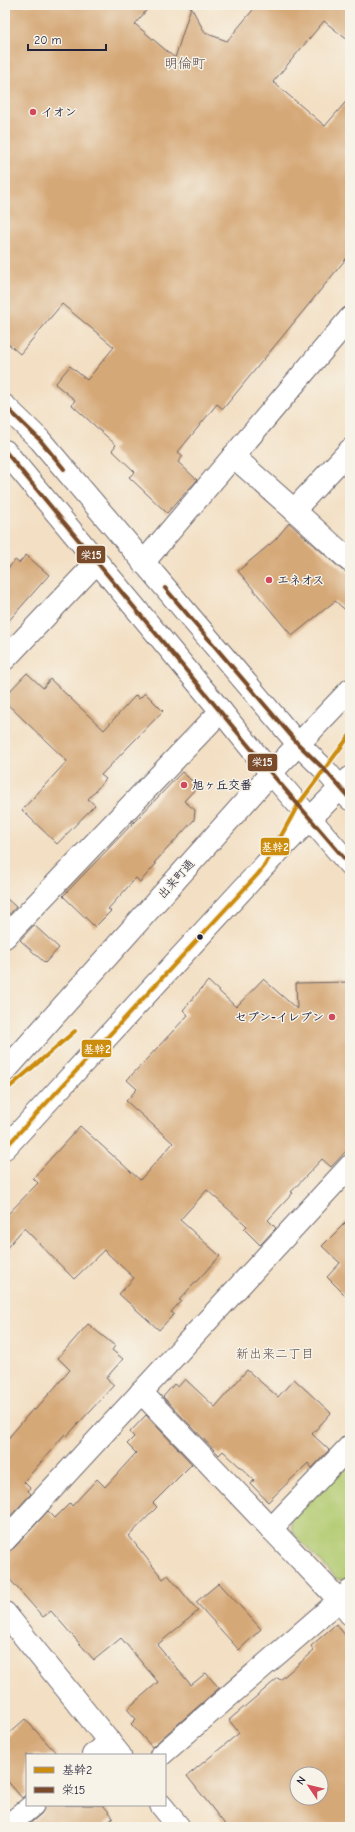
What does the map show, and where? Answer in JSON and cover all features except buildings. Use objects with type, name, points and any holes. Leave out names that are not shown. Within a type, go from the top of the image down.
[{"type":"street","points":[[143,563],[350,318]]},
{"type":"street","points":[[5,406],[40,440],[298,744],[347,789],[310,819],[265,865],[5,1148]]},
{"type":"street","points":[[294,510],[350,450]]},
{"type":"street","points":[[5,451],[271,773],[350,865]]},
{"type":"street","points":[[233,456],[350,561]]},
{"type":"street","points":[[5,660],[97,562]]},
{"type":"street","name":"出来町通","points":[[5,1071],[271,773],[350,690]]},
{"type":"street","points":[[5,937],[221,711]]},
{"type":"street","points":[[5,1540],[350,1166]]},
{"type":"street","points":[[141,1392],[271,1529],[347,1602],[163,1754]]},
{"type":"street","points":[[271,1529],[350,1446]]},
{"type":"street","points":[[5,1614],[107,1750]]},
{"type":"street","points":[[6,1827],[32,1806]]},
{"type":"street","points":[[162,1806],[179,1827]]},
{"type":"green space","points":[[350,1457],[350,1581],[337,1579],[292,1532],[291,1519]]},
{"type":"transit line","name":"栄15","points":[[5,406],[40,440],[64,469]]},
{"type":"transit line","name":"栄15","points":[[5,451],[271,773],[350,865]]},
{"type":"transit line","name":"栄15","points":[[165,588],[298,744],[325,770],[350,799]]},
{"type":"transit line","name":"基幹2","points":[[5,1148],[258,874],[265,865],[298,805],[350,735]]},
{"type":"transit line","name":"基幹2","points":[[5,1091],[75,1031]]},
{"type":"place","name":"イオン","points":[[33,112]]},
{"type":"place","name":"エネオス","points":[[269,580]]},
{"type":"place","name":"旭ヶ丘交番","points":[[184,785]]},
{"type":"place","name":"セブン-イレブン","points":[[332,1017]]},
{"type":"district","name":"明倫町","points":[[185,63]]},
{"type":"district","name":"新出来二丁目","points":[[275,1353]]}]
